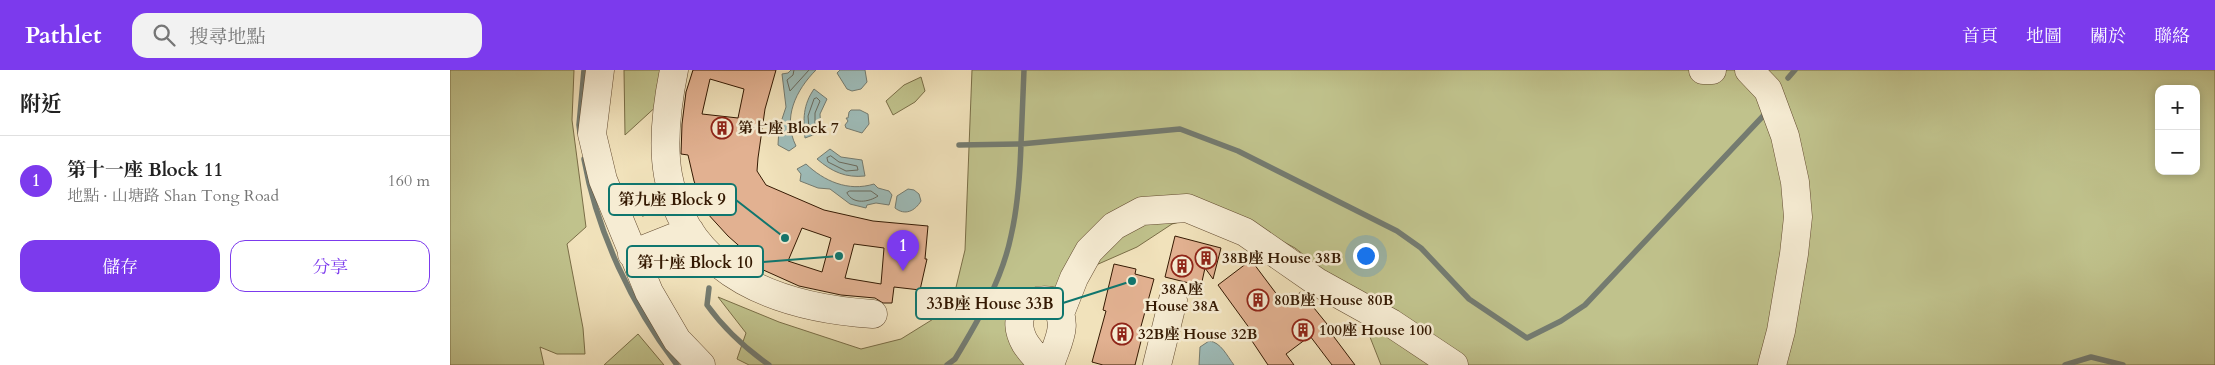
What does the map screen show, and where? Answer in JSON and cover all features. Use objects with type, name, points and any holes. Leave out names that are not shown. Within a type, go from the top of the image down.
[{"type":"street","points":[[600,70],[592,134],[603,180],[629,246],[662,317],[678,340],[700,365]]},
{"type":"street","points":[[674,70],[668,101],[666,142],[668,176],[684,219],[707,253],[727,271],[761,290],[797,303],[835,311],[873,314]]},
{"type":"street","points":[[1703,70],[1712,70]]},
{"type":"street","points":[[1748,70],[1768,90],[1786,136],[1795,182],[1798,217],[1784,312],[1772,365]]},
{"type":"street","points":[[1050,365],[1063,325],[1061,311],[1074,278],[1089,252],[1114,226],[1142,211],[1187,208],[1245,232],[1317,282],[1391,323],[1454,365]]},
{"type":"street","points":[[629,246],[653,226],[684,219]]},
{"type":"street","points":[[1043,365],[1024,342],[1020,326],[1020,313],[1028,303],[1040,299],[1052,300],[1061,311]]},
{"type":"street","points":[[1157,365],[1173,300]]},
{"type":"green space","points":[[450,70],[574,70],[572,120],[586,227],[567,244],[583,328],[585,354],[557,354],[540,347],[544,365],[450,365]]},
{"type":"green space","points":[[624,70],[660,70],[660,103],[625,135]]},
{"type":"green space","points":[[972,70],[2215,70],[2215,365],[1381,365],[1366,327],[1359,298],[1295,248],[1225,210],[1172,224],[1137,247],[1087,269],[1055,290],[1027,294],[1031,365],[749,365],[737,359],[746,333],[718,297],[779,322],[861,349],[901,339],[951,308],[965,250]]},
{"type":"green space","points":[[921,77],[925,91],[915,102],[893,115],[886,101],[904,85]]},
{"type":"green space","points":[[638,334],[664,365],[604,365]]},
{"type":"water","points":[[791,70],[816,70],[802,86],[793,105],[790,125],[796,146],[789,151],[778,145],[779,128],[786,107],[782,74],[788,73]]},
{"type":"water","points":[[840,70],[865,70],[867,82],[861,89],[852,91],[847,89],[837,73]]},
{"type":"water","points":[[814,89],[827,99],[820,114],[821,132],[805,138],[805,112],[810,95]]},
{"type":"water","points":[[851,110],[860,110],[868,114],[869,124],[862,133],[846,128],[845,125],[848,121],[846,118],[848,118]]},
{"type":"water","points":[[830,149],[841,157],[862,160],[865,176],[845,175],[817,159]]},
{"type":"water","points":[[806,164],[829,180],[846,186],[855,187],[874,184],[878,188],[889,191],[892,195],[889,205],[876,203],[867,205],[866,208],[850,204],[830,189],[818,188],[800,181],[801,174],[797,169]]},
{"type":"water","points":[[908,189],[914,190],[919,194],[921,201],[913,210],[902,212],[895,208],[897,196]]},
{"type":"water","points":[[1209,341],[1217,344],[1234,365],[1199,365],[1200,347]]},
{"type":"building","points":[[693,70],[776,70],[765,109],[758,158],[757,171],[766,185],[824,210],[873,221],[928,226],[925,259],[927,259],[920,290],[894,287],[892,303],[883,303],[875,298],[841,295],[799,286],[741,260],[746,252],[706,212],[694,181],[688,155],[681,154],[686,92]],"holes":[[[710,79],[744,89],[738,118],[702,114]],[[802,228],[831,238],[822,272],[788,261]],[[854,244],[884,248],[881,284],[845,278]]]},
{"type":"building","points":[[1175,236],[1221,248],[1213,279],[1205,268],[1201,286],[1165,277]]},
{"type":"building","points":[[1251,260],[1281,300],[1290,293],[1294,297],[1301,292],[1327,324],[1325,325],[1355,365],[1332,365],[1310,336],[1286,354],[1294,365],[1268,365],[1246,332],[1250,329],[1218,285]]},
{"type":"building","points":[[1114,264],[1136,269],[1135,274],[1154,279],[1140,330],[1140,337],[1142,337],[1135,365],[1103,365],[1092,362],[1106,311],[1103,310]]},
{"type":"waterway","points":[[580,133],[579,125],[584,70]]},
{"type":"waterway","points":[[1024,70],[1021,144],[1180,129],[1238,151],[1397,231],[1421,248],[1469,299],[1527,338],[1561,321],[1585,305],[1764,115]]},
{"type":"waterway","points":[[1788,78],[1795,70]]},
{"type":"waterway","points":[[947,365],[955,359],[972,330],[1002,268],[1013,225],[1020,167],[1021,144],[959,145]]},
{"type":"waterway","points":[[584,159],[598,214],[618,267],[645,318],[677,365]]},
{"type":"waterway","points":[[709,288],[707,305],[721,323],[769,365]]},
{"type":"waterway","points":[[2065,365],[2091,357],[2123,365]]},
{"type":"place","name":"第七座 Block 7","points":[[722,128]]},
{"type":"place","name":"第九座 Block 9","points":[[785,238]]},
{"type":"place","name":"第十座 Block 10","points":[[839,256]]},
{"type":"place","name":"38B座 House 38B","points":[[1206,258]]},
{"type":"place","name":"38A座 House 38A","points":[[1182,266]]},
{"type":"place","name":"第十一座 Block 11","points":[[903,271]]},
{"type":"place","name":"33B座 House 33B","points":[[1132,281]]},
{"type":"place","name":"80B座 House 80B","points":[[1258,300]]},
{"type":"place","name":"100座 House 100","points":[[1303,330]]},
{"type":"place","name":"32B座 House 32B","points":[[1122,334]]}]
